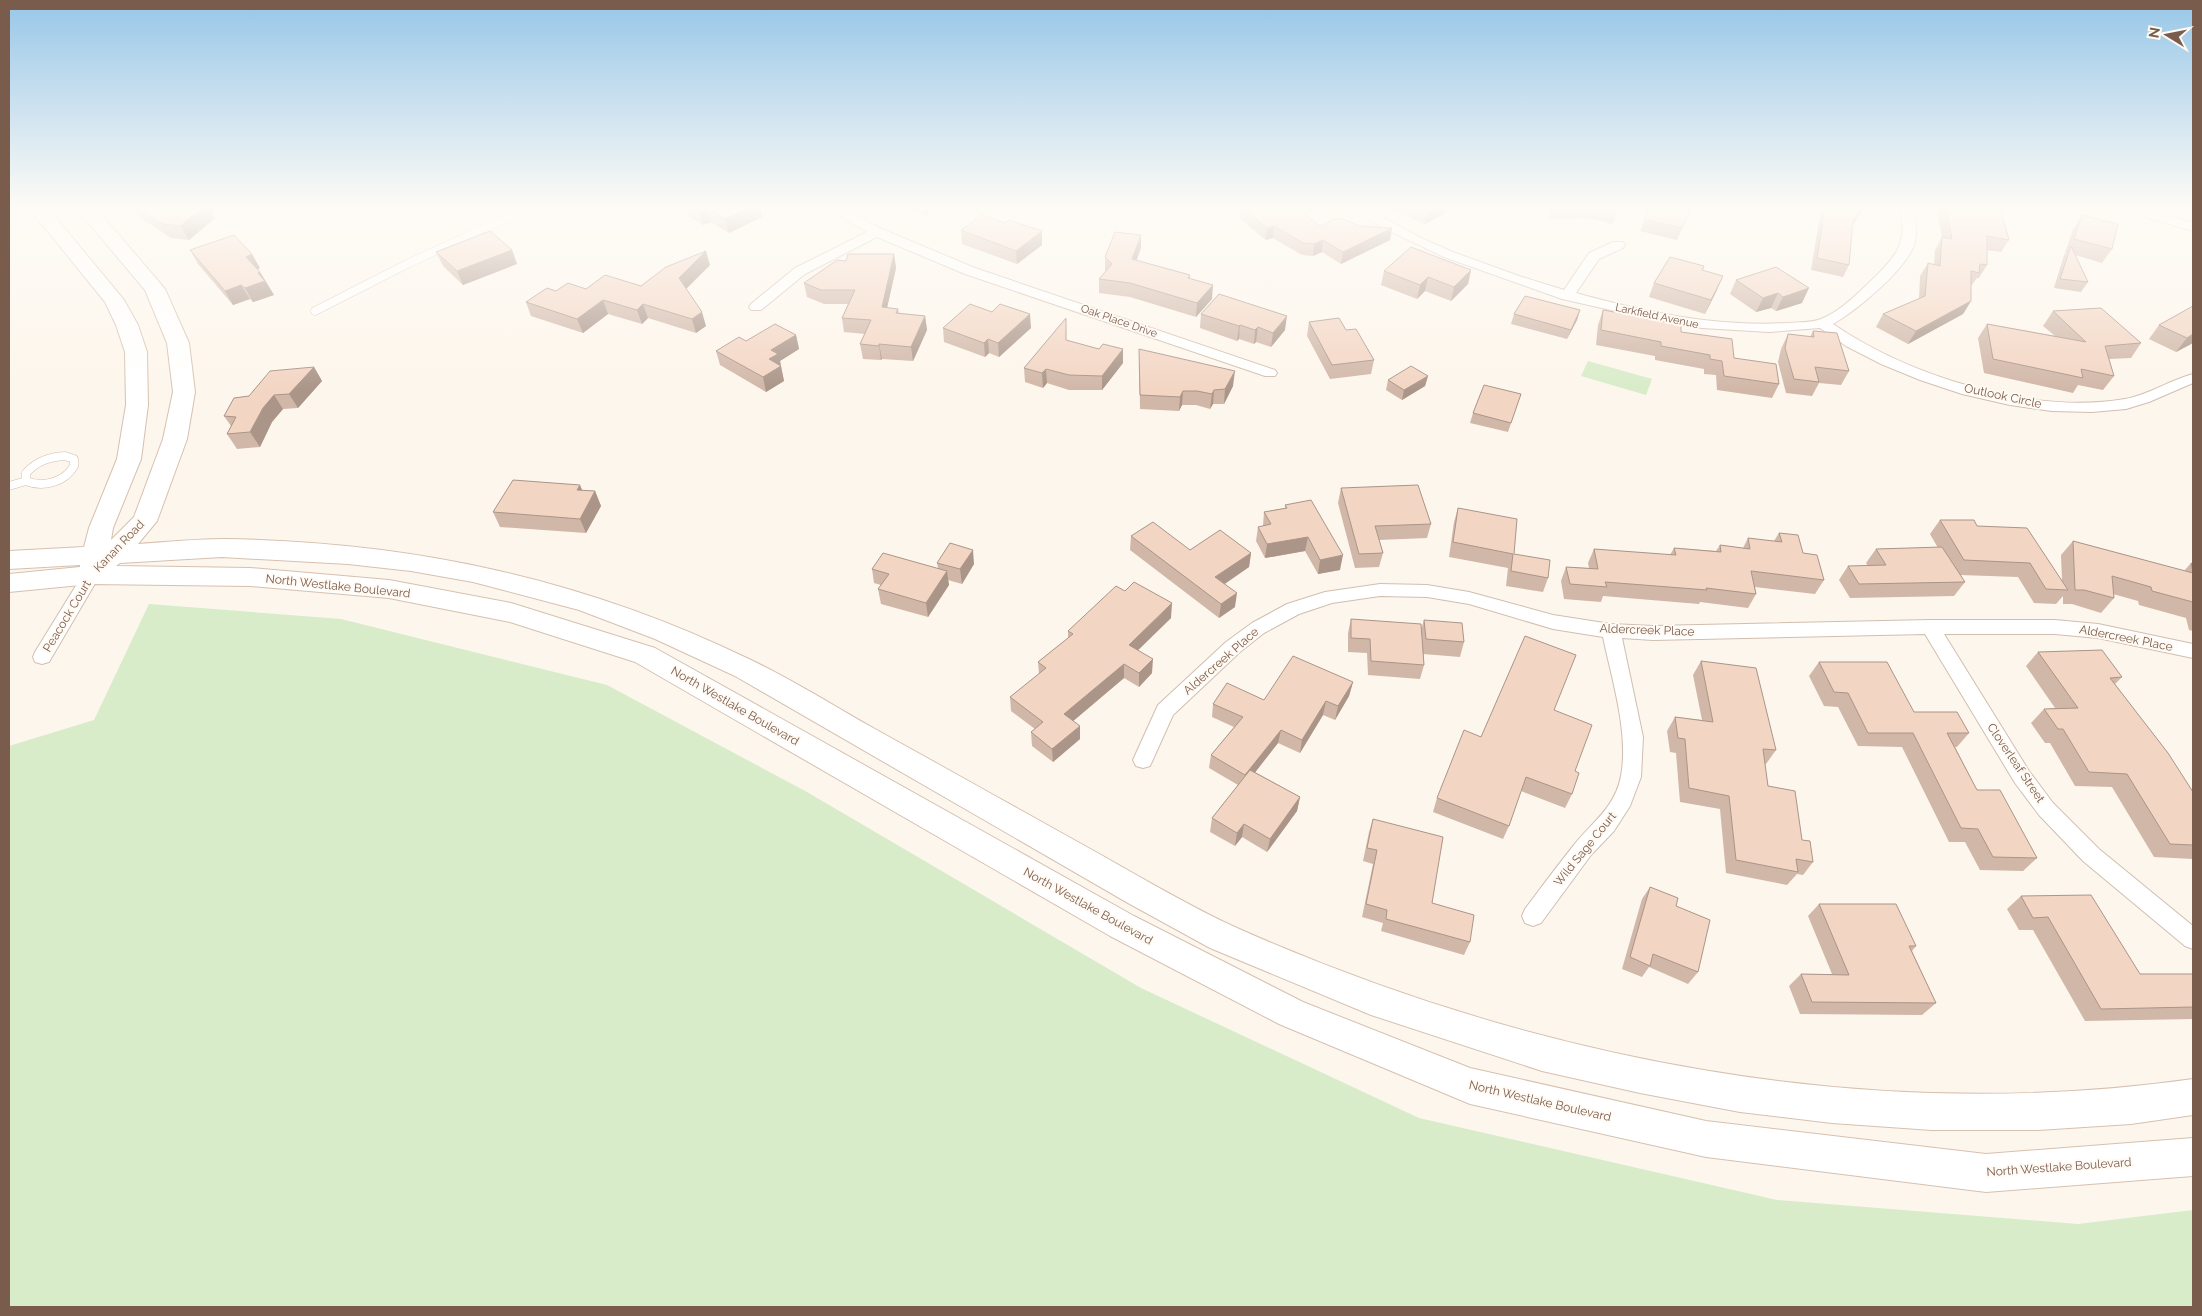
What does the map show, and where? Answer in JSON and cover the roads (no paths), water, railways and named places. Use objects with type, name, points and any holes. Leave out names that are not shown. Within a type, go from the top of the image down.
[{"type":"main road","name":"Kanan Road","points":[[88,268],[114,300],[127,325],[136,352],[137,405],[130,459],[101,528],[99,561]]},
{"type":"main road","name":"Kanan Road","points":[[99,561],[145,521],[175,439],[184,392],[178,344],[155,289],[138,268]]},
{"type":"main road","name":"North Westlake Boulevard","points":[[9,583],[99,561],[222,548],[348,554],[411,562],[473,573],[533,587],[588,603],[665,632],[745,669],[1139,893],[1222,937],[1371,1000],[1542,1054],[1640,1076],[1713,1089],[1841,1106],[1932,1112],[2038,1112],[2131,1106],[2193,1097]]},
{"type":"main road","name":"North Westlake Boulevard","points":[[9,560],[99,561],[389,589],[511,613],[645,655],[1122,926],[1291,1012],[1470,1086],[1706,1140],[1986,1173],[2193,1157]]},
{"type":"street","points":[[756,307],[805,268]]},
{"type":"street","name":"Oak Place Drive","points":[[964,268],[1270,373]]},
{"type":"street","name":"Larkfield Avenue","points":[[1483,268],[1567,296],[1663,318],[1710,326],[1768,329],[1823,324],[1863,296],[1891,268]]},
{"type":"street","points":[[1567,296],[1586,268]]},
{"type":"street","name":"Outlook Circle","points":[[1823,324],[1852,344],[1900,367],[1983,394],[2044,405],[2086,407],[2126,404],[2150,396],[2182,381],[2193,379]]},
{"type":"street","name":"Peacock Court","points":[[42,657],[99,561]]},
{"type":"street","name":"Aldercreek Place","points":[[1143,760],[1165,710],[1233,647],[1258,628],[1292,609],[1331,597],[1380,590],[1427,591],[1469,598],[1552,622],[1611,632],[1663,633],[1930,627],[2054,627],[2098,631],[2193,651]]},
{"type":"street","name":"Cloverleaf Street","points":[[1930,627],[2022,776],[2046,809],[2091,855],[2193,939]]},
{"type":"street","name":"Wild Sage Court","points":[[1533,916],[1583,849],[1603,831],[1620,806],[1631,778],[1633,737],[1611,632]]},
{"type":"lane","points":[[315,311],[398,268]]},
{"type":"lane","points":[[9,486],[26,481],[45,484],[62,478],[74,468],[74,459],[58,456],[43,460],[26,473],[26,481]]}]
